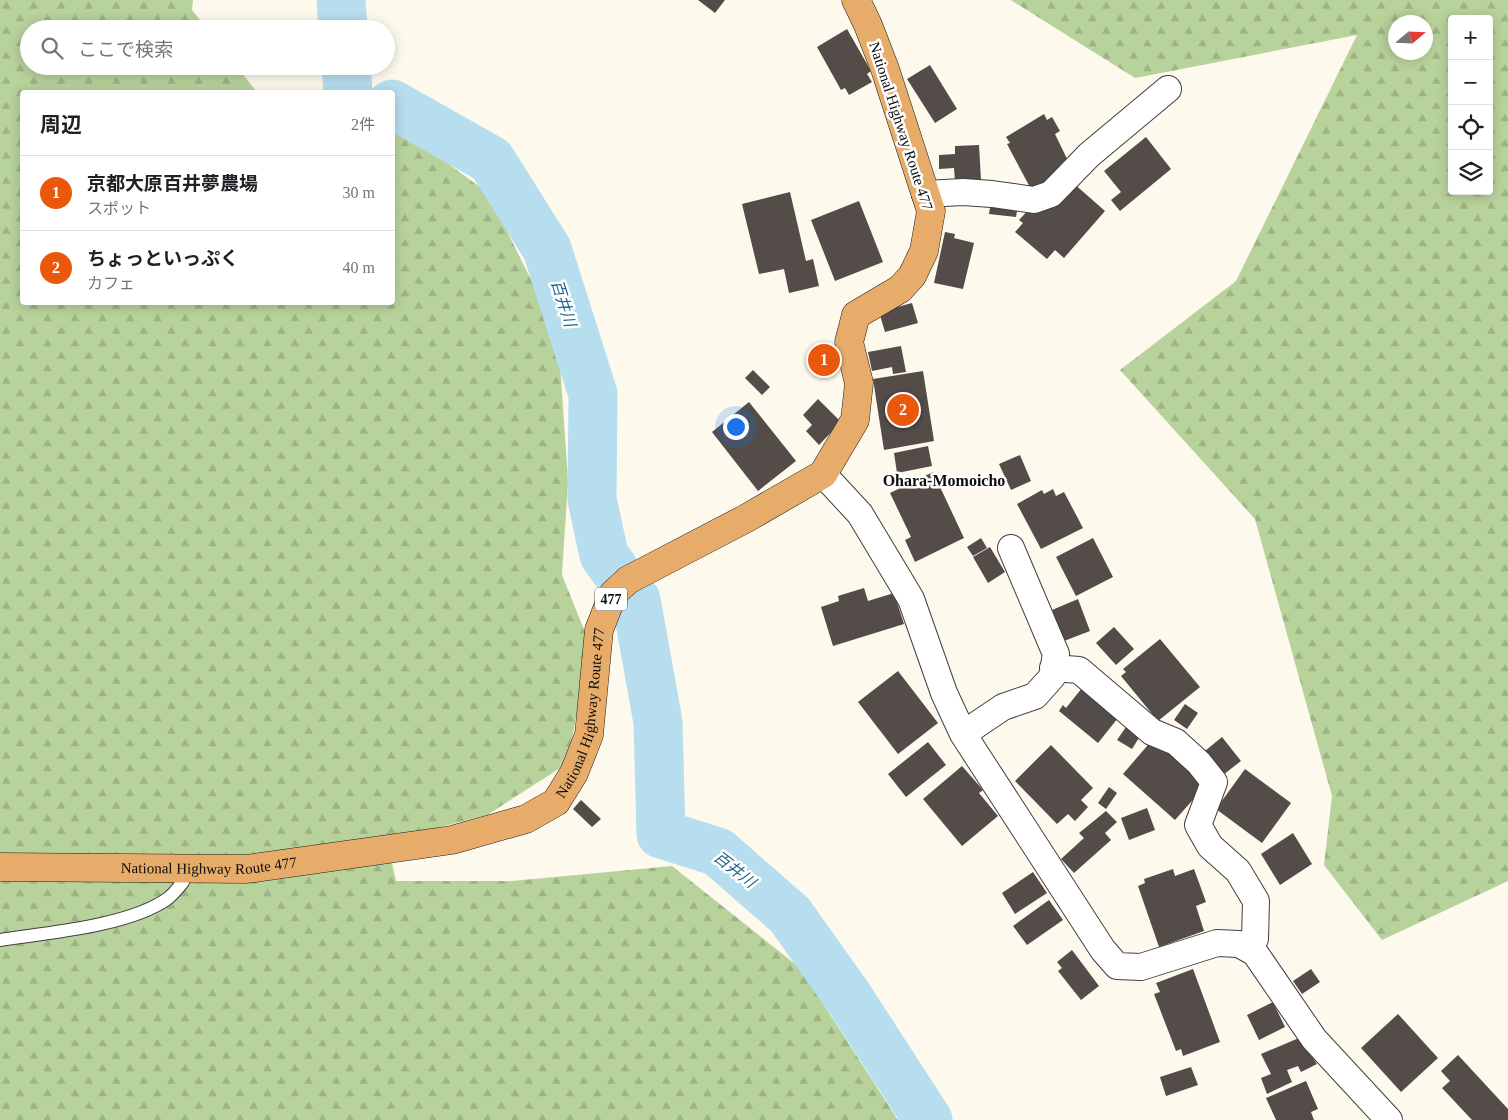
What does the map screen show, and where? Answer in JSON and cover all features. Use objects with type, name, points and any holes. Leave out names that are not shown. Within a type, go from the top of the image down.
[{"type":"highway","name":"National Highway Route 477","points":[[0,867],[169,870],[247,869],[452,840],[526,819],[556,802],[574,773],[589,734],[599,630],[614,594],[628,580],[745,519],[823,474],[855,420],[859,383],[849,342],[856,315],[900,289],[912,276],[924,251],[931,211],[885,69],[856,0]]},
{"type":"street","points":[[926,194],[963,192],[1034,200],[1051,194],[1089,155],[1168,89]]},
{"type":"street","points":[[823,474],[860,514],[911,599],[944,693],[963,734],[1103,950],[1118,966],[1142,967],[1217,944],[1239,944],[1255,953],[1314,1039],[1389,1120]]},
{"type":"street","points":[[963,734],[1003,707],[1034,696],[1052,677],[1056,654],[1011,548]]},
{"type":"street","points":[[1053,668],[1078,670],[1152,732],[1176,742],[1199,763],[1214,782],[1198,825],[1210,846],[1238,871],[1256,901],[1256,939],[1248,950]]},
{"type":"lane","points":[[0,940],[96,926],[139,912],[167,899],[183,882],[169,870]]},
{"type":"green space","points":[[0,0],[193,0],[192,10],[200,20],[20,20],[20,75],[243,75],[255,90],[20,90],[20,305],[395,305],[395,124],[488,193],[558,334],[568,481],[562,575],[589,642],[568,763],[487,815],[387,841],[396,881],[512,881],[672,866],[800,968],[898,1120],[0,1120]]},
{"type":"green space","points":[[1011,0],[1508,0],[1508,881],[1382,940],[1324,865],[1332,796],[1255,519],[1120,370],[1236,281],[1357,35],[1135,78]]},
{"type":"building","points":[[698,0],[725,0],[715,13]]},
{"type":"building","points":[[847,29],[871,71],[867,74],[872,82],[849,95],[845,88],[841,90],[817,47]]},
{"type":"building","points":[[930,65],[957,109],[935,123],[907,79]]},
{"type":"building","points":[[1044,114],[1047,120],[1052,117],[1060,131],[1055,134],[1071,167],[1033,193],[1007,144],[1010,143],[1006,137]]},
{"type":"building","points":[[1146,137],[1171,169],[1120,211],[1111,200],[1121,192],[1104,171]]},
{"type":"building","points":[[979,145],[981,180],[955,182],[954,168],[939,169],[939,155],[955,154],[955,146]]},
{"type":"building","points":[[1072,182],[1105,211],[1064,258],[1055,250],[1047,259],[1015,232],[1023,223],[1019,220],[1033,205]]},
{"type":"building","points":[[790,192],[806,261],[813,259],[819,286],[789,293],[784,269],[759,274],[742,204]]},
{"type":"building","points":[[859,201],[883,262],[835,281],[811,220]]},
{"type":"building","points":[[991,201],[1018,205],[1016,217],[989,214]]},
{"type":"building","points":[[945,232],[955,234],[954,238],[974,243],[963,289],[934,283]]},
{"type":"building","points":[[912,303],[918,323],[885,332],[879,312]]},
{"type":"building","points":[[831,344],[839,369],[817,376],[809,351]]},
{"type":"building","points":[[901,346],[906,372],[893,374],[892,367],[872,371],[868,352]]},
{"type":"building","points":[[753,370],[770,387],[762,395],[745,378]]},
{"type":"building","points":[[923,371],[934,441],[884,450],[873,379]]},
{"type":"building","points":[[818,399],[841,422],[819,445],[806,431],[812,425],[803,415]]},
{"type":"building","points":[[749,402],[796,461],[758,491],[712,432]]},
{"type":"building","points":[[928,446],[932,466],[897,473],[894,453]]},
{"type":"building","points":[[1020,455],[1031,481],[1011,490],[999,464]]},
{"type":"building","points":[[933,472],[964,538],[915,562],[905,540],[911,537],[890,493]]},
{"type":"building","points":[[1053,489],[1056,496],[1064,492],[1083,528],[1041,549],[1017,504],[1042,490],[1044,494]]},
{"type":"building","points":[[981,538],[987,548],[973,556],[967,547]]},
{"type":"building","points":[[1093,538],[1113,577],[1076,596],[1056,557]]},
{"type":"building","points":[[990,547],[1005,572],[988,583],[973,557]]},
{"type":"building","points":[[864,588],[868,601],[894,593],[904,624],[833,646],[821,607],[839,601],[838,596]]},
{"type":"building","points":[[1078,599],[1090,631],[1064,641],[1052,610]]},
{"type":"building","points":[[1114,627],[1134,649],[1116,665],[1096,643]]},
{"type":"building","points":[[1160,639],[1200,687],[1158,721],[1121,676],[1126,672],[1123,669]]},
{"type":"building","points":[[898,671],[938,723],[898,754],[858,702]]},
{"type":"building","points":[[1082,688],[1118,718],[1098,743],[1059,711],[1063,705],[1066,708]]},
{"type":"building","points":[[1185,704],[1198,713],[1187,729],[1174,720]]},
{"type":"building","points":[[1128,724],[1142,733],[1132,749],[1117,740]]},
{"type":"building","points":[[1222,737],[1241,761],[1223,775],[1205,751]]},
{"type":"building","points":[[1153,739],[1206,785],[1175,820],[1123,774]]},
{"type":"building","points":[[928,742],[946,765],[906,797],[888,774]]},
{"type":"building","points":[[1051,745],[1093,788],[1081,800],[1088,807],[1075,821],[1068,814],[1057,824],[1015,781]]},
{"type":"building","points":[[962,766],[983,790],[979,793],[998,816],[962,846],[923,799]]},
{"type":"building","points":[[1245,769],[1291,803],[1262,843],[1216,809]]},
{"type":"building","points":[[1109,787],[1117,793],[1106,809],[1098,803]]},
{"type":"building","points":[[581,800],[601,819],[592,827],[573,809]]},
{"type":"building","points":[[1147,808],[1155,830],[1129,840],[1121,818]]},
{"type":"building","points":[[1106,811],[1117,822],[1105,833],[1111,840],[1074,873],[1061,859],[1084,838],[1079,833]]},
{"type":"building","points":[[1293,833],[1312,864],[1280,885],[1261,854]]},
{"type":"building","points":[[1173,869],[1175,876],[1194,869],[1206,902],[1196,906],[1204,931],[1159,947],[1138,886],[1145,883],[1144,879]]},
{"type":"building","points":[[1033,872],[1047,893],[1015,914],[1002,893]]},
{"type":"building","points":[[1049,900],[1063,920],[1027,945],[1013,926]]},
{"type":"building","points":[[1072,950],[1099,986],[1081,1000],[1058,971],[1062,968],[1057,962]]},
{"type":"building","points":[[1193,969],[1220,1042],[1183,1056],[1181,1049],[1176,1051],[1154,994],[1160,992],[1156,983]]},
{"type":"building","points":[[1311,969],[1320,982],[1302,994],[1293,981]]},
{"type":"building","points":[[1273,1002],[1285,1027],[1259,1040],[1247,1015]]},
{"type":"building","points":[[1398,1014],[1438,1058],[1401,1092],[1361,1048]]},
{"type":"building","points":[[1299,1038],[1317,1064],[1301,1072],[1298,1066],[1287,1070],[1292,1082],[1267,1094],[1261,1078],[1271,1074],[1261,1054]]},
{"type":"building","points":[[1458,1055],[1508,1109],[1508,1120],[1472,1120],[1442,1088],[1450,1081],[1441,1071]]},
{"type":"building","points":[[1191,1067],[1198,1085],[1166,1096],[1160,1077]]},
{"type":"building","points":[[1306,1081],[1318,1109],[1311,1112],[1314,1120],[1276,1120],[1266,1098]]},
{"type":"waterway","name":"百井川","points":[[341,0],[342,20]]},
{"type":"waterway","name":"百井川","points":[[347,75],[348,90]]},
{"type":"waterway","name":"百井川","points":[[395,106],[491,160],[547,249],[593,394],[592,499],[604,555],[614,569]]},
{"type":"waterway","name":"百井川","points":[[636,600],[658,722],[661,834],[718,852],[790,915],[849,998],[928,1120]]},
{"type":"place","name":"京都大原百井夢農場","points":[[824,360]]},
{"type":"place","name":"ちょっといっぷく","points":[[903,410]]},
{"type":"district","name":"Ohara-Momoicho","points":[[944,480]]}]
